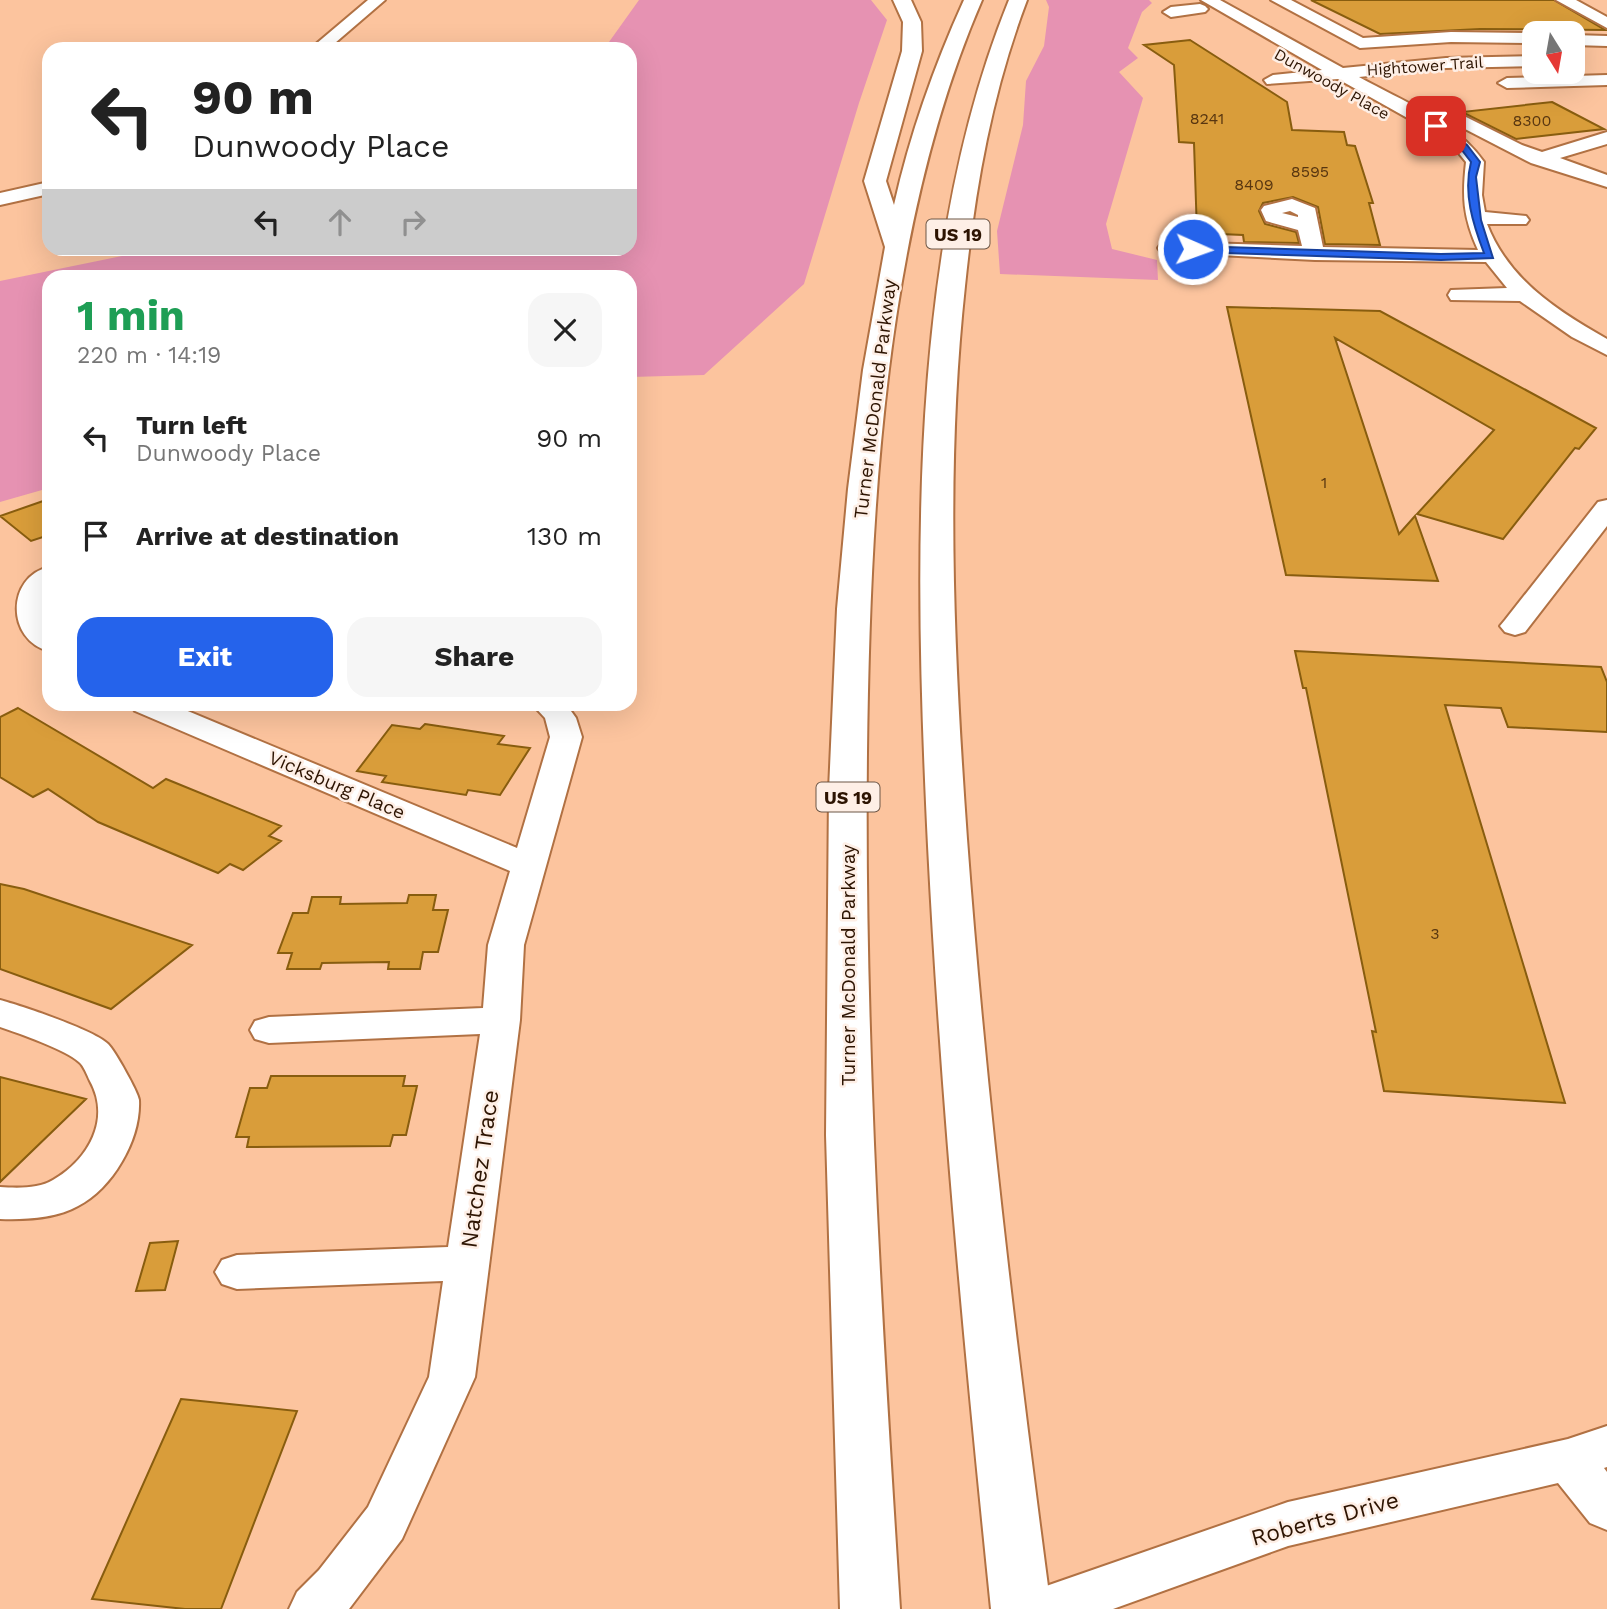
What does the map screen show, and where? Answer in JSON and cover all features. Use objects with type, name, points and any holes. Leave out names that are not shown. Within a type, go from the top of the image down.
[{"type":"highway","points":[[895,247],[875,181],[912,51],[912,22],[902,0]]},
{"type":"highway","name":"Turner McDonald Parkway","points":[[870,1609],[849,1114],[848,760],[850,674],[860,511],[867,442],[905,194],[944,65],[973,0]]},
{"type":"highway","name":"US 19","points":[[1018,0],[994,68],[978,127],[958,237],[943,384],[937,590],[944,773],[959,1022],[992,1359],[1021,1609]]},
{"type":"street","name":"Dunwoody Place","points":[[1185,0],[1205,4],[1340,72],[1442,130],[1464,147],[1475,162],[1471,177],[1476,217],[1480,235],[1490,256],[1524,293],[1577,332],[1607,348]]},
{"type":"street","points":[[1279,0],[1360,43],[1451,37],[1522,38]]},
{"type":"street","points":[[1564,0],[1607,23]]},
{"type":"street","points":[[352,1],[375,1]]},
{"type":"street","points":[[326,42],[375,1]]},
{"type":"street","name":"Dunwoody Place","points":[[1205,4],[1316,75],[1428,139],[1471,177]]},
{"type":"street","points":[[1171,12],[1205,4]]},
{"type":"street","points":[[1586,40],[1607,41]]},
{"type":"street","name":"Hightower Trail","points":[[1270,77],[1465,62],[1522,61]]},
{"type":"street","points":[[1465,62],[1526,92]]},
{"type":"street","points":[[1586,79],[1607,80]]},
{"type":"street","points":[[1507,83],[1522,82]]},
{"type":"street","points":[[1582,84],[1588,104]]},
{"type":"street","points":[[1400,87],[1538,159],[1602,176]]},
{"type":"street","points":[[1401,106],[1430,103]]},
{"type":"street","points":[[1538,159],[1607,138]]},
{"type":"street","points":[[0,199],[42,190]]},
{"type":"street","points":[[1476,217],[1519,220]]},
{"type":"street","points":[[1307,226],[1315,254]]},
{"type":"street","points":[[1168,248],[1315,254],[1490,256]]},
{"type":"street","points":[[1449,300],[1524,293]]},
{"type":"street","points":[[1514,626],[1607,508]]},
{"type":"street","points":[[42,580],[28,602],[30,619],[42,634]]},
{"type":"street","name":"Vicksburg Place","points":[[163,711],[528,866]]},
{"type":"street","name":"Natchez Trace","points":[[315,1609],[337,1586],[385,1523],[452,1377],[501,1020],[506,944],[566,737],[565,723],[558,711]]},
{"type":"street","points":[[0,1013],[43,1028],[94,1053],[119,1098],[114,1139],[99,1165],[64,1195],[22,1203],[0,1203]]},
{"type":"street","points":[[269,1030],[501,1020]]},
{"type":"street","points":[[237,1272],[467,1263]]},
{"type":"street","points":[[1587,1453],[1607,1508]]},
{"type":"street","name":"Roberts Drive","points":[[1048,1609],[1288,1524],[1587,1453]]},
{"type":"shaded area","points":[[639,0],[871,0],[887,20],[804,284],[704,375],[637,377],[637,270],[54,270],[122,256],[637,256],[637,42],[609,42]]},
{"type":"shaded area","points":[[1046,0],[1149,0],[1152,3],[1142,12],[1128,48],[1138,58],[1119,72],[1143,98],[1106,224],[1112,249],[1157,260],[1158,280],[1000,274],[997,231],[1023,125],[1026,81],[1044,46],[1049,7]]},
{"type":"shaded area","points":[[42,272],[42,490],[0,502],[0,281]]},
{"type":"building","points":[[1311,0],[1554,0],[1605,30],[1586,30],[1586,21],[1522,21],[1522,29],[1380,34]]},
{"type":"building","points":[[1190,40],[1287,102],[1292,130],[1344,132],[1347,145],[1355,146],[1373,203],[1369,203],[1380,245],[1325,244],[1318,207],[1293,197],[1263,203],[1259,211],[1265,224],[1296,232],[1299,243],[1244,242],[1243,235],[1197,233],[1194,143],[1179,142],[1174,65],[1144,45]]},
{"type":"building","points":[[1552,102],[1604,129],[1516,139],[1462,112]]},
{"type":"building","points":[[1227,307],[1380,311],[1596,428],[1579,449],[1575,448],[1503,539],[1417,514],[1494,430],[1335,338],[1399,534],[1415,516],[1438,581],[1286,575]]},
{"type":"building","points":[[42,501],[42,537],[31,541],[0,516]]},
{"type":"building","points":[[1295,651],[1601,667],[1607,682],[1607,732],[1508,727],[1501,708],[1445,705],[1565,1103],[1384,1091],[1372,1031],[1376,1032],[1306,688],[1303,688]]},
{"type":"building","points":[[18,708],[153,788],[166,779],[281,826],[269,836],[281,841],[243,870],[230,864],[218,873],[98,822],[48,789],[33,797],[0,777],[0,717]]},
{"type":"building","points":[[425,724],[504,736],[498,744],[530,748],[500,795],[468,790],[466,795],[382,782],[386,776],[357,771],[392,725],[420,729]]},
{"type":"building","points":[[0,884],[24,889],[192,945],[111,1009],[0,969]]},
{"type":"building","points":[[409,895],[436,895],[433,910],[448,910],[438,952],[423,952],[420,969],[388,969],[389,962],[322,963],[320,969],[287,969],[292,953],[278,953],[293,913],[308,913],[312,897],[341,897],[340,904],[407,903]]},
{"type":"building","points":[[271,1076],[405,1076],[403,1086],[417,1086],[406,1135],[393,1135],[390,1146],[247,1147],[249,1137],[236,1137],[250,1088],[267,1088]]},
{"type":"building","points":[[0,1077],[86,1099],[0,1182]]},
{"type":"building","points":[[178,1241],[165,1290],[136,1291],[150,1243]]},
{"type":"building","points":[[181,1399],[297,1411],[221,1609],[185,1609],[92,1599]]},
{"type":"route","points":[[1193,249],[1441,257],[1490,256],[1476,220],[1471,177],[1475,162],[1464,147],[1436,126]]}]
